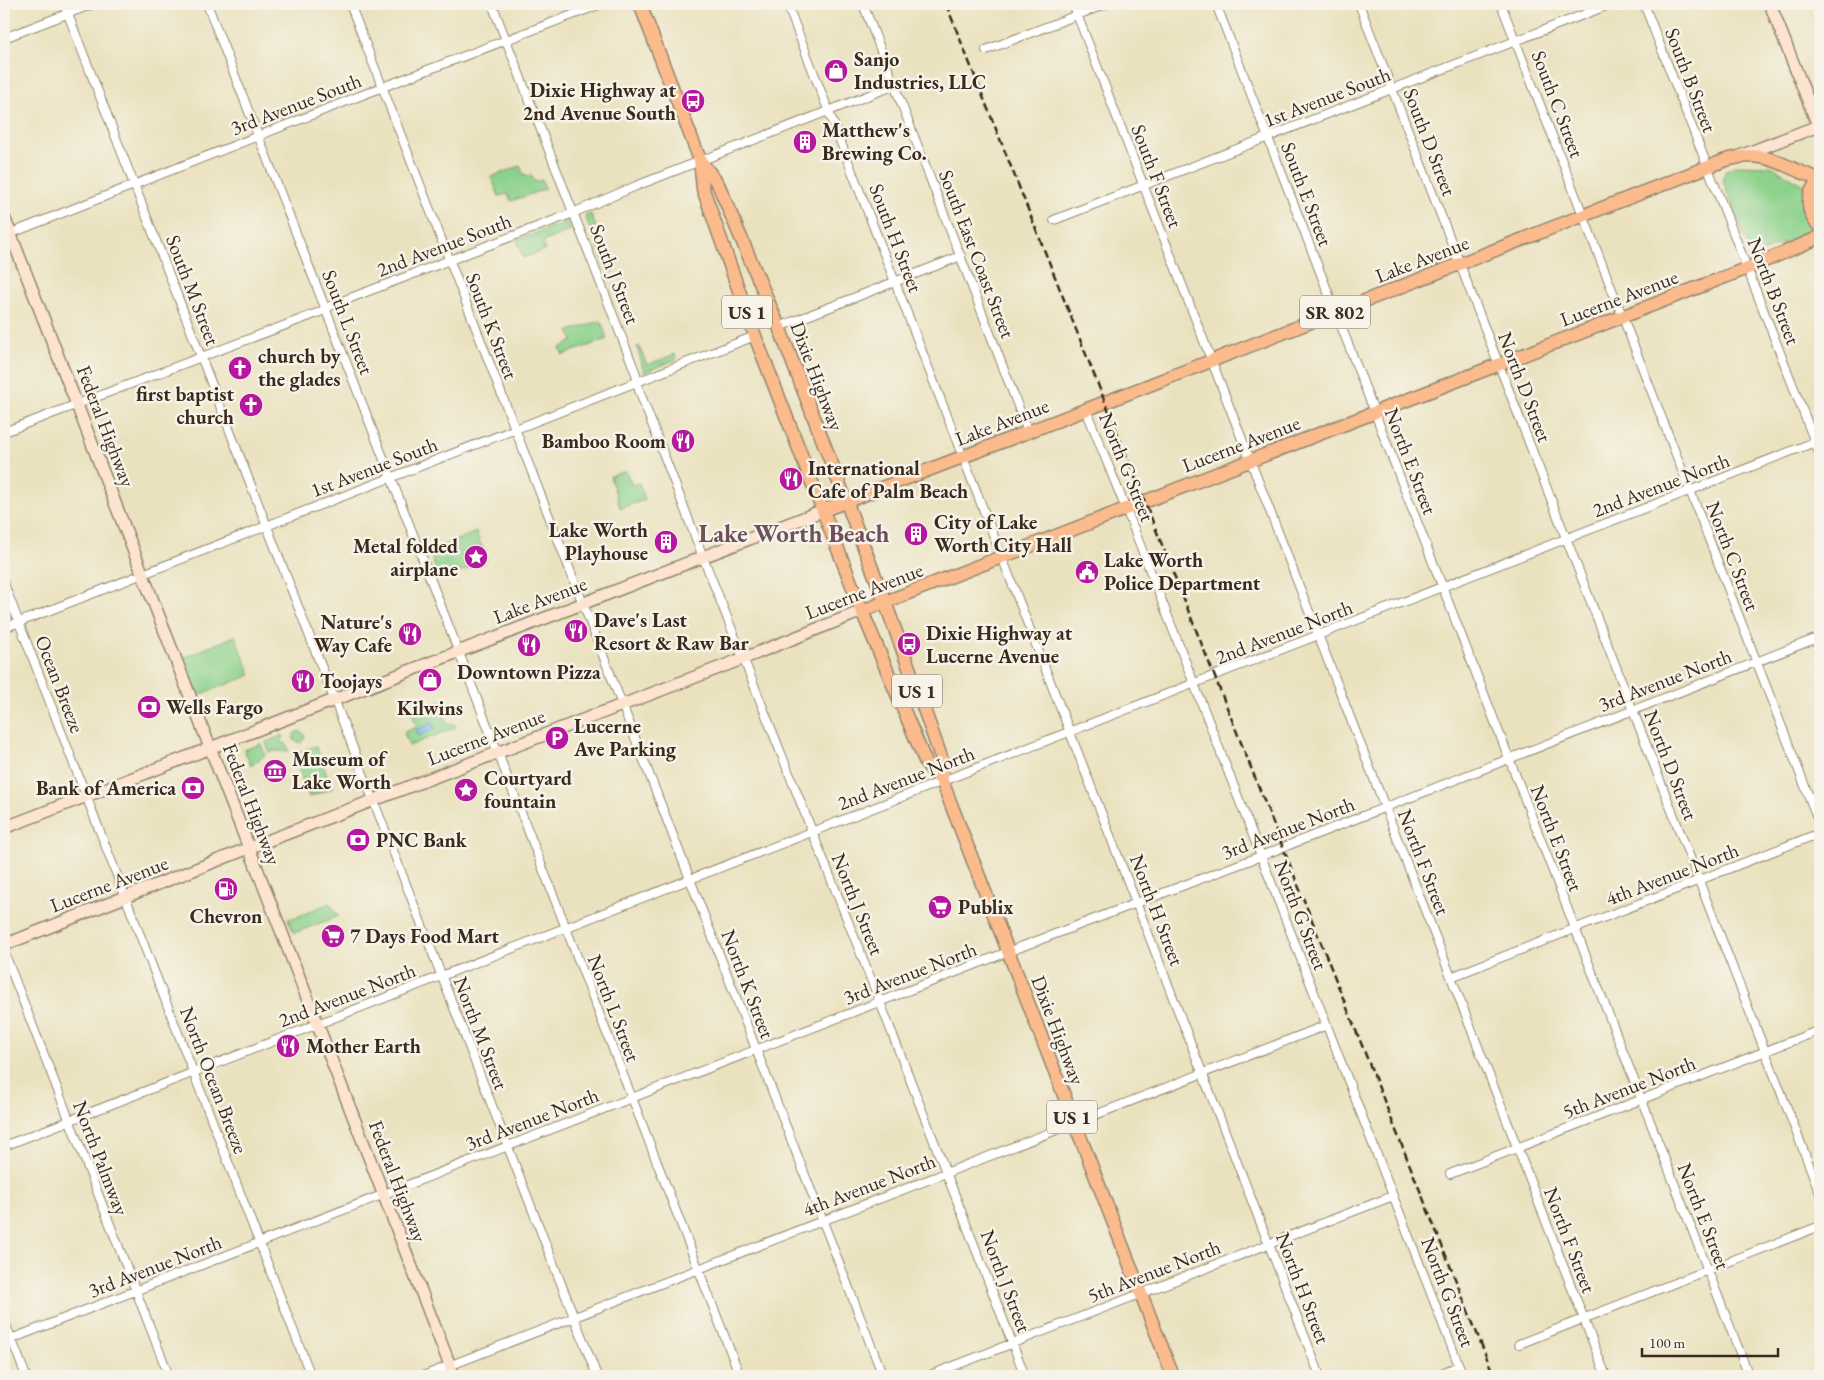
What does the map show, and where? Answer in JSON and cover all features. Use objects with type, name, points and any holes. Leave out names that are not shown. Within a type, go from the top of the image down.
[{"type":"main road","name":"Dixie Highway","points":[[640,4],[700,160],[703,189],[756,336],[862,610],[926,763],[942,781]]},
{"type":"main road","points":[[1770,4],[1819,129]]},
{"type":"main road","name":"Lake Avenue","points":[[4,828],[846,501],[1086,410],[1708,167],[1819,129]]},
{"type":"main road","name":"Lake Avenue","points":[[1734,158],[1760,156],[1772,159],[1805,175],[1820,179]]},
{"type":"main road","name":"Dixie Highway","points":[[700,160],[718,184],[779,327],[885,602],[941,757],[942,781],[1173,1376]]},
{"type":"main road","points":[[1820,179],[1813,186],[1809,195],[1809,205],[1813,220],[1820,227]]},
{"type":"main road","name":"Federal Highway","points":[[4,217],[7,234],[77,405],[452,1371]]},
{"type":"main road","name":"Lucerne Avenue","points":[[4,945],[249,848],[742,659],[862,610],[1748,268],[1820,237]]},
{"type":"street","name":"South M Street","points":[[64,4],[335,701]]},
{"type":"street","points":[[4,38],[93,4]]},
{"type":"street","name":"South L Street","points":[[207,4],[458,652]]},
{"type":"street","name":"South K Street","points":[[350,4],[582,604]]},
{"type":"street","name":"South J Street","points":[[492,4],[574,211],[703,557]]},
{"type":"street","name":"3rd Avenue South","points":[[7,234],[601,4]]},
{"type":"street","name":"South H Street","points":[[787,4],[963,456]]},
{"type":"street","name":"South East Coast Street","points":[[863,4],[1028,432]]},
{"type":"street","name":"South F Street","points":[[1073,4],[1211,360]]},
{"type":"street","points":[[986,50],[1106,4]]},
{"type":"street","name":"South E Street","points":[[1216,4],[1335,312]]},
{"type":"street","name":"South D Street","points":[[1358,4],[1460,264]]},
{"type":"street","name":"South C Street","points":[[1501,4],[1584,215]]},
{"type":"street","name":"1st Avenue South","points":[[1054,220],[1611,4]]},
{"type":"street","name":"South B Street","points":[[1644,4],[1708,167]]},
{"type":"street","name":"2nd Avenue South","points":[[4,432],[895,85]]},
{"type":"street","name":"North B Street","points":[[1708,167],[1818,441],[1820,455]]},
{"type":"street","name":"North C Street","points":[[1584,215],[1820,824]]},
{"type":"street","points":[[779,327],[961,256]]},
{"type":"street","name":"North D Street","points":[[1460,264],[1820,1193]]},
{"type":"street","name":"North E Street","points":[[1335,312],[1749,1376]]},
{"type":"street","name":"1st Avenue South","points":[[4,628],[756,336]]},
{"type":"street","name":"North F Street","points":[[1211,360],[1606,1376]]},
{"type":"street","name":"North G Street","points":[[1086,410],[1463,1376]]},
{"type":"street","name":"2nd Avenue North","points":[[4,1146],[1818,441]]},
{"type":"street","name":"North H Street","points":[[963,456],[1320,1376]]},
{"type":"street","name":"North J Street","points":[[703,557],[880,1002],[1025,1376]]},
{"type":"street","name":"Ocean Breeze","points":[[4,584],[86,796]]},
{"type":"street","name":"North K Street","points":[[582,604],[883,1376]]},
{"type":"street","name":"3rd Avenue North","points":[[11,1339],[1008,952],[1261,856],[1820,637]]},
{"type":"street","name":"North L Street","points":[[458,652],[740,1376]]},
{"type":"street","name":"North M Street","points":[[335,701],[597,1376]]},
{"type":"street","name":"North Ocean Breeze","points":[[86,796],[311,1376]]},
{"type":"street","name":"4th Avenue North","points":[[1451,977],[1820,834]]},
{"type":"street","name":"North Palmway","points":[[4,952],[168,1376]]},
{"type":"street","name":"4th Avenue North","points":[[423,1376],[452,1371],[574,1317],[1326,1025]]},
{"type":"street","name":"5th Avenue North","points":[[1450,1174],[1820,1030]]},
{"type":"street","name":"5th Avenue North","points":[[928,1376],[1393,1196]]},
{"type":"street","points":[[1519,1344],[1820,1226]]},
{"type":"street","points":[[4,1320],[26,1376]]},
{"type":"street","points":[[1434,1376],[1459,1366]]},
{"type":"green space","points":[[1736,165],[1771,166],[1806,186],[1805,209],[1815,230],[1752,256],[1723,181],[1725,171]]},
{"type":"green space","points":[[520,166],[524,176],[531,175],[535,182],[542,180],[545,189],[511,201],[508,194],[499,196],[491,177]]},
{"type":"green space","points":[[591,214],[596,227],[590,229],[585,215]]},
{"type":"green space","points":[[568,221],[571,230],[543,242],[545,250],[523,258],[517,240]]},
{"type":"green space","points":[[600,236],[613,271],[608,273],[595,239]]},
{"type":"green space","points":[[601,321],[607,339],[563,355],[560,348],[573,341],[569,331]]},
{"type":"green space","points":[[639,346],[647,365],[675,354],[677,359],[644,372],[637,347]]},
{"type":"green space","points":[[626,471],[632,485],[639,483],[645,500],[620,508],[610,476]]},
{"type":"green space","points":[[476,532],[487,559],[484,563],[444,578],[439,578],[429,551]]},
{"type":"green space","points":[[235,636],[251,675],[199,695],[185,662],[185,657]]},
{"type":"green space","points":[[443,700],[445,704],[441,706],[448,725],[454,724],[456,727],[409,746],[404,732],[417,727],[412,713]]},
{"type":"green space","points":[[299,731],[305,737],[299,743],[293,737]]},
{"type":"green space","points":[[283,735],[284,738],[281,740],[283,745],[286,743],[289,751],[269,752],[266,742]]},
{"type":"green space","points":[[261,744],[265,755],[251,766],[244,750]]},
{"type":"green space","points":[[316,746],[332,788],[309,797],[293,754]]},
{"type":"green space","points":[[329,903],[339,916],[294,933],[288,919]]},
{"type":"water","points":[[432,723],[435,729],[418,736],[416,730]]},
{"type":"railway","points":[[946,4],[1494,1376]]},
{"type":"place","name":"Sanjo Industries, LLC","points":[[836,71]]},
{"type":"place","name":"Dixie Highway at 2nd Avenue South","points":[[693,101]]},
{"type":"place","name":"Matthew's Brewing Co.","points":[[805,142]]},
{"type":"place","name":"church by the glades","points":[[240,368]]},
{"type":"place","name":"first baptist church","points":[[251,405]]},
{"type":"place","name":"Bamboo Room","points":[[683,441]]},
{"type":"place","name":"International Cafe of Palm Beach","points":[[791,479]]},
{"type":"place","name":"City of Lake Worth City Hall","points":[[916,534]]},
{"type":"place","name":"Lake Worth Playhouse","points":[[666,542]]},
{"type":"place","name":"Metal folded airplane","points":[[476,557]]},
{"type":"place","name":"Lake Worth Police Department","points":[[1087,572]]},
{"type":"place","name":"Dave's Last Resort & Raw Bar","points":[[576,631]]},
{"type":"place","name":"Nature's Way Cafe","points":[[410,634]]},
{"type":"place","name":"Dixie Highway at Lucerne Avenue","points":[[909,644]]},
{"type":"place","name":"Downtown Pizza","points":[[529,645]]},
{"type":"place","name":"Kilwins","points":[[430,680]]},
{"type":"place","name":"Toojays","points":[[303,681]]},
{"type":"place","name":"Wells Fargo","points":[[149,707]]},
{"type":"place","name":"Lucerne Ave Parking","points":[[557,738]]},
{"type":"place","name":"Museum of Lake Worth","points":[[275,771]]},
{"type":"place","name":"Bank of America","points":[[193,788]]},
{"type":"place","name":"Courtyard fountain","points":[[466,790]]},
{"type":"place","name":"PNC Bank","points":[[358,840]]},
{"type":"place","name":"Chevron","points":[[226,889]]},
{"type":"place","name":"Publix","points":[[940,907]]},
{"type":"place","name":"7 Days Food Mart","points":[[333,936]]},
{"type":"place","name":"Mother Earth","points":[[288,1046]]},
{"type":"district","name":"Lake Worth Beach","points":[[794,533]]}]
